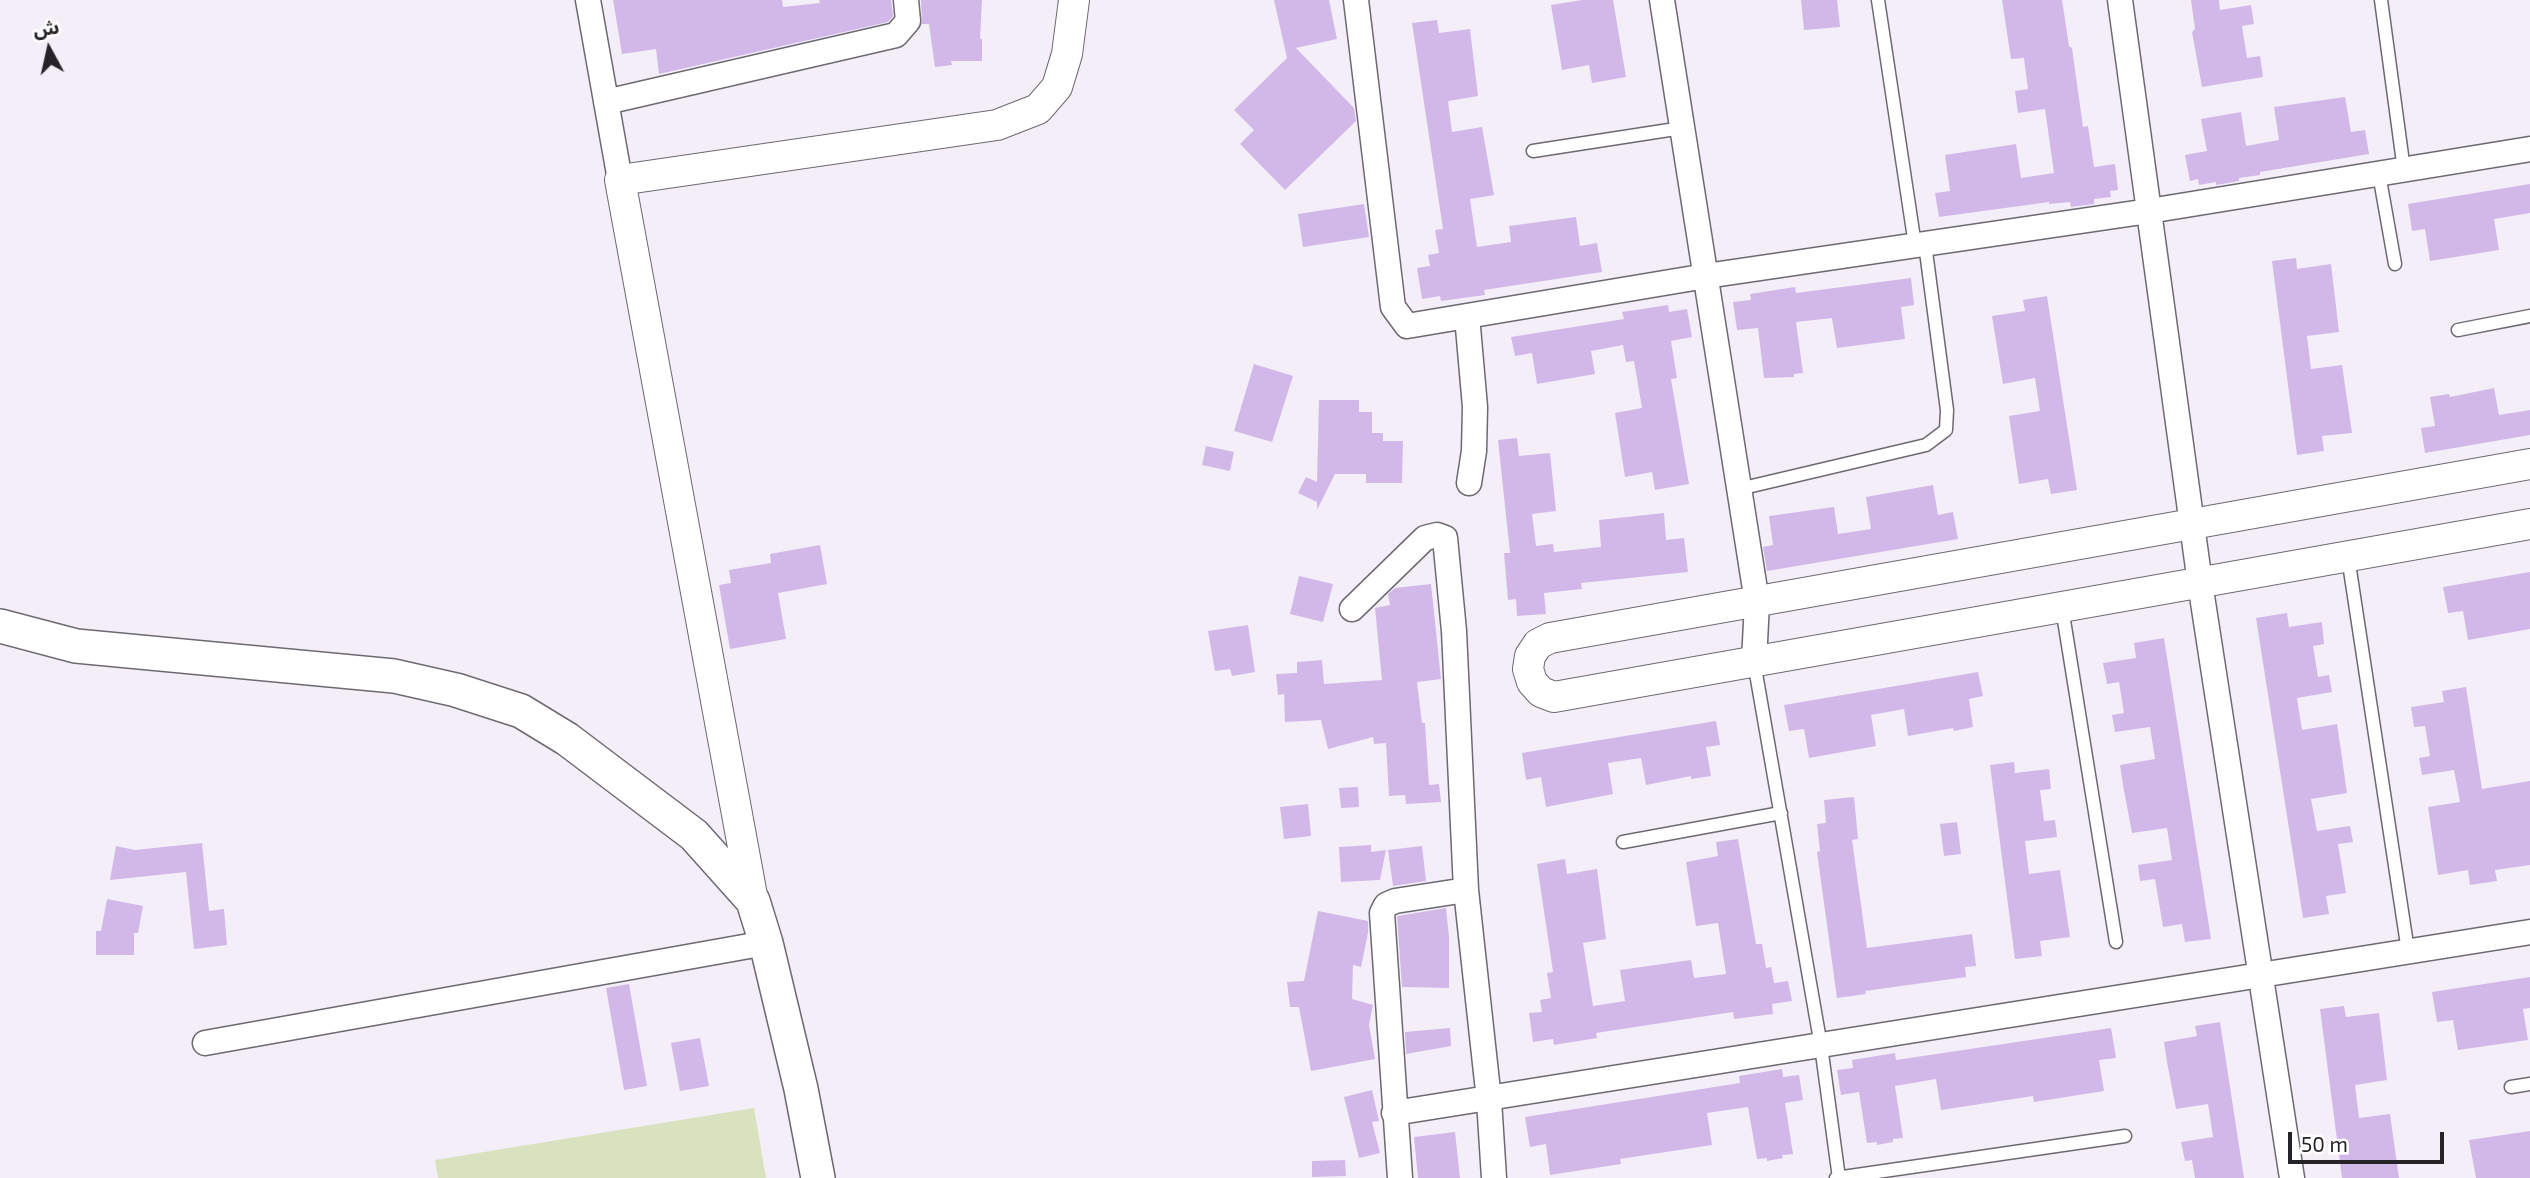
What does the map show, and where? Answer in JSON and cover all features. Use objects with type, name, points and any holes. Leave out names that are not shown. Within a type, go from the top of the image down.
[{"type":"main road","points":[[0,626],[76,646],[394,676],[456,690],[521,711],[567,739],[694,835],[753,901],[766,943],[801,1089],[818,1178]]},
{"type":"street","points":[[588,0],[753,901]]},
{"type":"street","points":[[606,102],[896,35],[902,32],[908,21],[906,0]]},
{"type":"street","points":[[620,180],[997,125],[1038,109],[1057,87],[1067,54],[1074,0]]},
{"type":"street","points":[[1356,0],[1393,307],[1407,326],[1706,276],[2150,211],[2530,149]]},
{"type":"street","points":[[1662,0],[1757,602],[1754,662]]},
{"type":"street","points":[[2120,0],[2200,583],[2292,1178]]},
{"type":"street","points":[[1467,316],[1475,407],[1474,451],[1469,482]]},
{"type":"street","points":[[2530,464],[1550,638],[1538,644],[1530,656],[1528,669],[1532,682],[1541,692],[1554,697],[2530,524]]},
{"type":"street","points":[[1352,608],[1425,538],[1437,535],[1445,538],[1454,631],[1466,890],[1489,1100],[1493,1178]]},
{"type":"street","points":[[1400,1178],[1382,913],[1386,905],[1395,901],[1466,890]]},
{"type":"street","points":[[1394,1113],[1489,1100],[2262,973],[2530,932]]},
{"type":"street","points":[[205,1043],[766,943]]},
{"type":"lane","points":[[1739,489],[1926,445],[1946,430],[1947,410],[1878,0]]},
{"type":"lane","points":[[2381,0],[2395,264]]},
{"type":"lane","points":[[1533,151],[1682,128]]},
{"type":"lane","points":[[2458,330],[2530,316]]},
{"type":"lane","points":[[2348,557],[2407,951]]},
{"type":"lane","points":[[2062,607],[2116,942]]},
{"type":"lane","points":[[1754,662],[1821,1046],[1838,1178],[2125,1136]]},
{"type":"lane","points":[[1623,842],[1781,813]]},
{"type":"lane","points":[[2511,1087],[2530,1084]]},
{"type":"green space","points":[[754,1108],[766,1178],[438,1178],[435,1160]]},
{"type":"building","points":[[613,0],[782,0],[783,7],[820,3],[819,0],[891,0],[893,16],[888,22],[659,74],[656,49],[622,54]]},
{"type":"building","points":[[921,0],[982,0],[982,61],[951,61],[952,65],[935,67],[929,24],[922,24]]},
{"type":"building","points":[[1274,0],[1329,0],[1337,39],[1296,48],[1354,108],[1356,121],[1285,190],[1240,144],[1254,130],[1234,110],[1287,58]]},
{"type":"building","points":[[1582,0],[1613,0],[1626,77],[1592,83],[1589,65],[1562,70],[1551,5]]},
{"type":"building","points":[[1801,0],[1837,0],[1840,27],[1804,30]]},
{"type":"building","points":[[2002,0],[2062,0],[2083,127],[2088,126],[2094,167],[2115,164],[2118,190],[2110,191],[2111,197],[2094,199],[2094,204],[2071,207],[2070,202],[2049,202],[1939,217],[1935,193],[1950,191],[1945,155],[2016,144],[2021,178],[2054,173],[2045,109],[2018,113],[2015,91],[2028,89],[2024,58],[2011,59]]},
{"type":"building","points":[[2191,0],[2219,0],[2220,10],[2251,5],[2254,24],[2242,26],[2247,58],[2260,56],[2263,77],[2202,87],[2192,32],[2195,29]]},
{"type":"building","points":[[1437,20],[1439,33],[1470,29],[1478,96],[1448,101],[1452,132],[1482,127],[1494,195],[1470,199],[1477,247],[1511,242],[1509,226],[1576,217],[1580,246],[1597,243],[1602,272],[1484,290],[1485,295],[1441,301],[1440,296],[1422,299],[1417,268],[1430,266],[1428,255],[1439,253],[1435,230],[1443,229],[1412,23]]},
{"type":"building","points":[[2345,97],[2351,132],[2365,130],[2369,154],[2260,172],[2260,175],[2216,185],[2216,182],[2199,185],[2198,179],[2190,181],[2185,155],[2207,151],[2201,119],[2241,112],[2246,146],[2279,140],[2274,107]]},
{"type":"building","points":[[2530,184],[2530,213],[2494,219],[2499,250],[2430,261],[2425,229],[2412,231],[2408,204]]},
{"type":"building","points":[[1364,204],[1369,237],[1303,247],[1298,214]]},
{"type":"building","points":[[2296,258],[2297,269],[2331,264],[2339,332],[2307,336],[2311,369],[2342,365],[2352,433],[2322,436],[2324,451],[2297,455],[2272,261]]},
{"type":"building","points":[[1911,278],[1914,305],[1901,307],[1905,339],[1837,348],[1832,318],[1796,322],[1803,373],[1794,374],[1794,377],[1764,378],[1758,328],[1737,330],[1733,302],[1751,300],[1750,294],[1795,287],[1796,293]]},
{"type":"building","points":[[2047,296],[2077,490],[2051,494],[2048,479],[2019,484],[2009,416],[2040,411],[2035,378],[2003,384],[1992,316],[2025,311],[2023,300]]},
{"type":"building","points":[[1668,305],[1669,312],[1687,309],[1692,337],[1671,341],[1677,378],[1671,379],[1689,484],[1655,490],[1652,472],[1625,477],[1615,413],[1642,408],[1634,361],[1626,362],[1623,345],[1591,351],[1595,374],[1537,384],[1532,353],[1515,356],[1511,337],[1624,319],[1622,312]]},
{"type":"building","points":[[1254,364],[1293,376],[1272,442],[1234,431]]},
{"type":"building","points":[[2494,388],[2499,415],[2530,410],[2530,435],[2425,453],[2421,428],[2435,426],[2430,397],[2449,394],[2450,397]]},
{"type":"building","points":[[1319,400],[1359,400],[1359,412],[1372,412],[1372,433],[1383,433],[1383,441],[1403,441],[1402,483],[1366,483],[1366,474],[1335,474],[1317,510],[1317,502],[1298,493],[1306,477],[1317,482]]},
{"type":"building","points":[[1517,438],[1519,456],[1550,453],[1556,511],[1532,514],[1536,546],[1553,544],[1554,552],[1601,547],[1599,520],[1664,513],[1666,540],[1684,538],[1688,572],[1581,583],[1582,589],[1544,593],[1546,614],[1517,616],[1516,599],[1508,600],[1504,553],[1510,553],[1498,440]]},
{"type":"building","points":[[1206,446],[1234,452],[1230,471],[1202,465]]},
{"type":"building","points":[[1933,485],[1938,515],[1953,512],[1958,539],[1767,571],[1763,547],[1773,545],[1769,516],[1834,507],[1838,534],[1871,529],[1866,497]]},
{"type":"building","points":[[820,545],[827,584],[778,593],[786,639],[730,649],[719,585],[731,583],[729,570],[771,563],[770,554]]},
{"type":"building","points":[[2530,572],[2530,629],[2468,640],[2463,611],[2448,613],[2443,587]]},
{"type":"building","points":[[1299,576],[1333,584],[1323,622],[1290,614]]},
{"type":"building","points":[[1431,584],[1441,679],[1417,682],[1422,723],[1425,723],[1429,785],[1439,784],[1441,802],[1406,804],[1405,795],[1389,796],[1386,743],[1374,744],[1373,737],[1328,749],[1321,720],[1285,722],[1284,694],[1278,695],[1276,674],[1297,673],[1297,662],[1322,660],[1324,684],[1382,680],[1375,608],[1390,605],[1388,594],[1395,588]]},
{"type":"building","points":[[2287,613],[2289,627],[2322,622],[2324,644],[2313,646],[2318,677],[2329,675],[2332,692],[2297,698],[2302,730],[2337,724],[2347,793],[2311,799],[2317,831],[2350,826],[2353,842],[2338,844],[2346,893],[2326,896],[2329,914],[2303,918],[2256,618]]},
{"type":"building","points":[[1248,625],[1255,672],[1232,676],[1230,669],[1215,671],[1208,631]]},
{"type":"building","points":[[2164,638],[2211,939],[2185,942],[2182,924],[2163,927],[2155,879],[2140,881],[2138,865],[2172,860],[2167,828],[2132,833],[2123,785],[2120,765],[2155,759],[2150,727],[2115,732],[2112,715],[2124,713],[2119,682],[2107,684],[2103,663],[2136,658],[2134,643]]},
{"type":"building","points":[[1978,672],[1983,696],[1969,699],[1973,727],[1908,736],[1904,709],[1871,715],[1876,746],[1809,758],[1804,729],[1789,731],[1784,705]]},
{"type":"building","points":[[2466,687],[2482,789],[2530,781],[2530,865],[2495,870],[2497,881],[2470,885],[2468,870],[2438,875],[2428,807],[2460,802],[2454,770],[2422,775],[2419,758],[2430,756],[2425,726],[2414,727],[2411,707],[2444,702],[2442,691]]},
{"type":"building","points":[[1716,721],[1720,745],[1706,747],[1711,776],[1691,779],[1691,776],[1646,785],[1641,758],[1608,763],[1613,794],[1546,807],[1541,777],[1526,780],[1522,753]]},
{"type":"building","points":[[2014,762],[2015,773],[2049,769],[2051,789],[2040,790],[2044,821],[2055,820],[2057,837],[2025,841],[2029,874],[2060,870],[2070,937],[2040,941],[2042,956],[2015,959],[1990,765]]},
{"type":"building","points":[[1358,787],[1359,807],[1341,808],[1339,788]]},
{"type":"building","points":[[1854,797],[1858,839],[1852,840],[1867,948],[1972,934],[1976,966],[1965,967],[1966,977],[1865,991],[1866,994],[1837,998],[1817,852],[1820,851],[1817,824],[1826,823],[1824,800]]},
{"type":"building","points":[[1308,804],[1311,836],[1284,839],[1280,807]]},
{"type":"building","points":[[1957,822],[1961,854],[1944,856],[1940,824]]},
{"type":"building","points":[[1738,839],[1756,944],[1762,944],[1766,968],[1771,967],[1774,983],[1788,981],[1792,1001],[1772,1004],[1773,1014],[1734,1019],[1733,1012],[1596,1033],[1597,1038],[1554,1045],[1553,1039],[1533,1042],[1529,1013],[1542,1012],[1540,1000],[1551,998],[1547,973],[1553,972],[1537,864],[1565,859],[1567,874],[1597,869],[1606,939],[1583,943],[1593,1006],[1625,1001],[1620,970],[1691,960],[1694,978],[1726,974],[1718,923],[1696,926],[1686,862],[1718,856],[1716,842]]},
{"type":"building","points":[[202,843],[209,911],[224,909],[227,945],[194,949],[186,872],[110,880],[116,846],[135,850]]},
{"type":"building","points":[[1371,845],[1371,852],[1386,850],[1380,880],[1341,882],[1339,847]]},
{"type":"building","points":[[1422,846],[1426,881],[1393,886],[1388,850]]},
{"type":"building","points":[[107,899],[143,906],[138,933],[134,933],[134,955],[96,955],[96,931],[101,931]]},
{"type":"building","points":[[1446,908],[1449,988],[1402,987],[1397,916]]},
{"type":"building","points":[[1318,911],[1368,921],[1361,967],[1353,965],[1352,999],[1373,1005],[1369,1025],[1375,1059],[1311,1071],[1299,1007],[1290,1007],[1287,982],[1304,981]]},
{"type":"building","points":[[2530,977],[2530,1008],[2523,1009],[2528,1040],[2458,1050],[2453,1020],[2437,1022],[2432,992]]},
{"type":"building","points":[[629,984],[647,1086],[624,1090],[606,988]]},
{"type":"building","points":[[2344,1006],[2346,1017],[2379,1013],[2387,1080],[2355,1085],[2359,1118],[2390,1114],[2399,1178],[2342,1178],[2320,1009]]},
{"type":"building","points":[[2220,1022],[2244,1178],[2195,1178],[2192,1160],[2185,1161],[2181,1142],[2213,1137],[2208,1104],[2176,1109],[2164,1042],[2197,1036],[2195,1026]]},
{"type":"building","points":[[1450,1028],[1451,1046],[1406,1054],[1405,1032]]},
{"type":"building","points":[[2111,1028],[2116,1058],[2099,1060],[2104,1091],[2034,1102],[2033,1096],[1941,1110],[1936,1079],[1895,1086],[1903,1138],[1877,1145],[1877,1142],[1867,1143],[1859,1092],[1841,1095],[1837,1070],[1853,1068],[1852,1060],[1895,1053],[1896,1060]]},
{"type":"building","points":[[700,1038],[709,1086],[680,1091],[671,1043]]},
{"type":"building","points":[[1782,1069],[1783,1077],[1799,1075],[1803,1100],[1785,1103],[1793,1154],[1782,1155],[1783,1158],[1767,1161],[1767,1158],[1757,1159],[1748,1107],[1707,1113],[1712,1145],[1620,1159],[1621,1164],[1550,1175],[1546,1144],[1530,1147],[1525,1117],[1740,1083],[1739,1076]]},
{"type":"building","points":[[1372,1090],[1379,1121],[1372,1122],[1380,1153],[1359,1158],[1344,1097]]},
{"type":"building","points":[[2530,1131],[2530,1178],[2476,1178],[2469,1140]]},
{"type":"building","points":[[1455,1132],[1460,1178],[1418,1178],[1414,1137]]},
{"type":"building","points":[[1345,1160],[1346,1176],[1312,1177],[1312,1161]]}]
